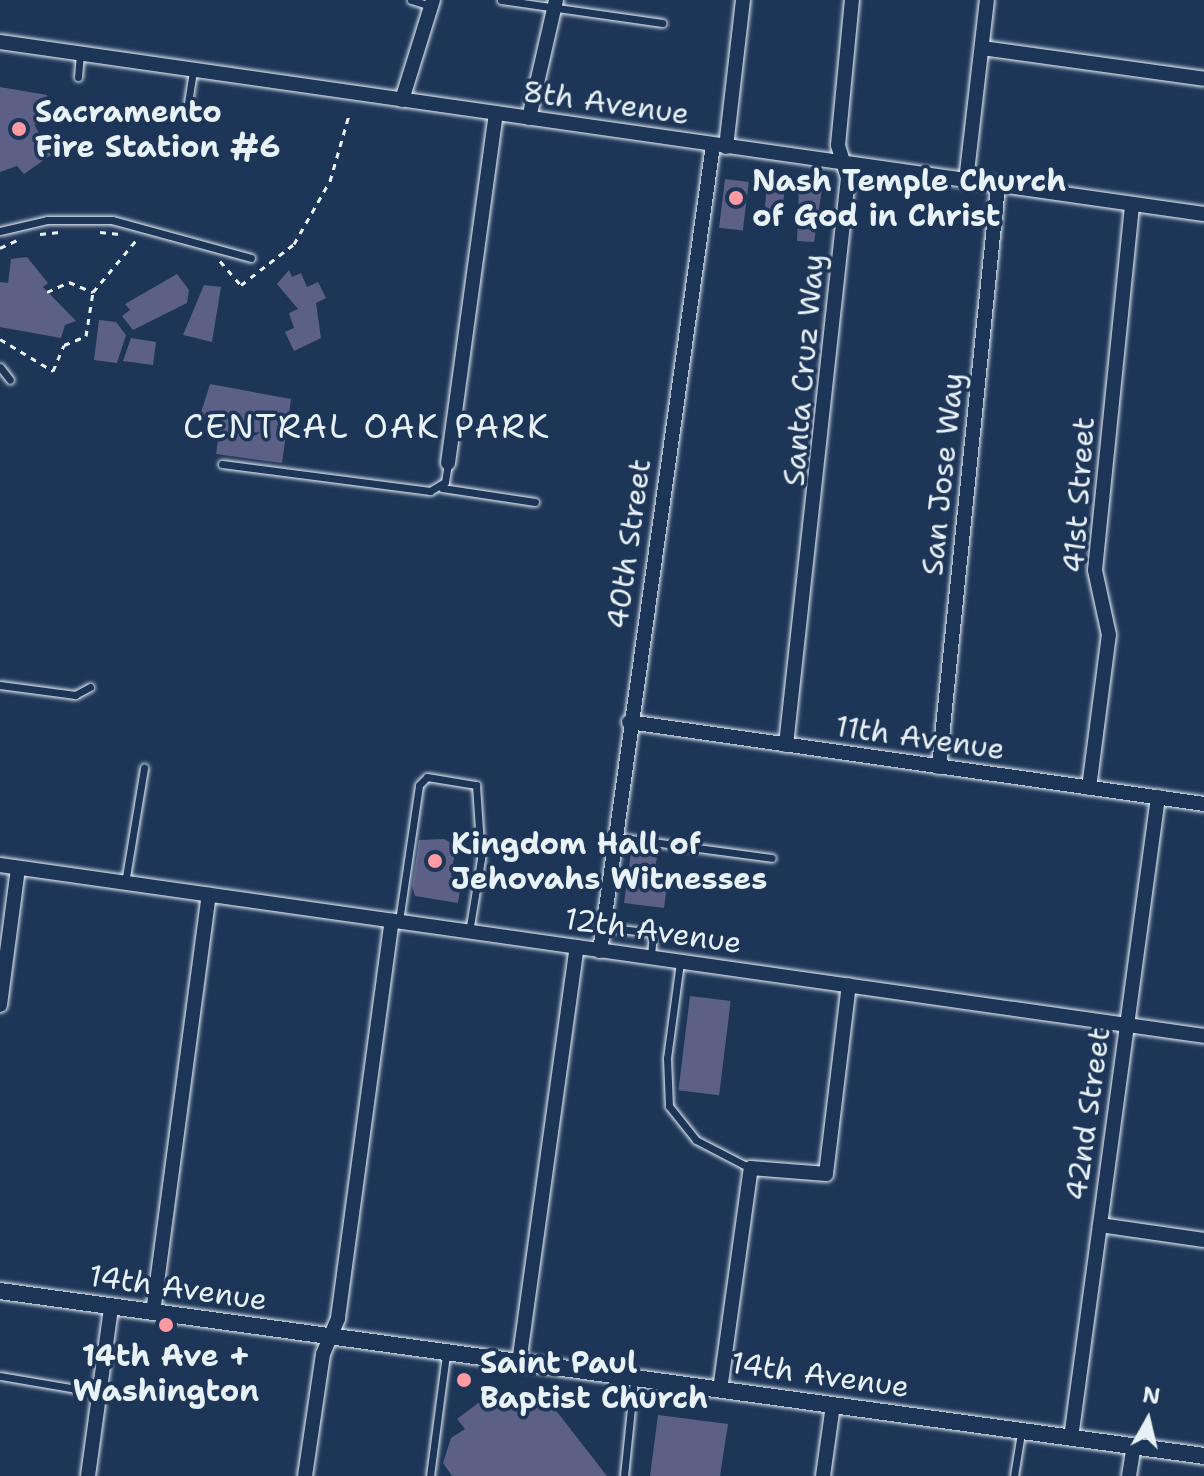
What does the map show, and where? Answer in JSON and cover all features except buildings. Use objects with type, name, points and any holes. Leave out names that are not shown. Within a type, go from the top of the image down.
[{"type":"street","name":"40th Street","points":[[600,951],[629,722],[743,0]]},
{"type":"street","name":"Santa Cruz Way","points":[[786,745],[818,500],[848,178],[842,163],[852,0]]},
{"type":"street","points":[[966,181],[987,0]]},
{"type":"street","points":[[402,100],[432,3]]},
{"type":"street","points":[[529,118],[555,4]]},
{"type":"street","name":"8th Avenue","points":[[0,42],[1204,214]]},
{"type":"street","points":[[982,48],[1204,79]]},
{"type":"street","points":[[448,463],[496,113]]},
{"type":"street","name":"San Jose Way","points":[[939,767],[998,186]]},
{"type":"street","name":"41st Street","points":[[1089,788],[1109,635],[1095,570],[1132,204]]},
{"type":"street","name":"11th Avenue","points":[[629,722],[1204,804]]},
{"type":"street","name":"42nd Street","points":[[1071,1438],[1158,797]]},
{"type":"street","name":"12th Avenue","points":[[0,865],[1204,1036]]},
{"type":"street","points":[[0,1005],[18,868]]},
{"type":"street","points":[[153,1313],[209,895]]},
{"type":"street","points":[[305,1476],[323,1354],[332,1338],[396,921]]},
{"type":"street","points":[[519,1363],[577,947]]},
{"type":"street","points":[[720,1390],[751,1168],[826,1174],[849,985]]},
{"type":"street","points":[[1100,1225],[1204,1240]]},
{"type":"street","name":"14th Avenue","points":[[0,1291],[1204,1456]]},
{"type":"street","points":[[88,1476],[111,1307]]},
{"type":"street","points":[[823,1476],[833,1405]]},
{"type":"street","points":[[1129,1476],[1134,1446]]},
{"type":"lane","points":[[411,0],[432,3]]},
{"type":"lane","points":[[501,0],[555,4],[662,23]]},
{"type":"lane","points":[[78,77],[80,54]]},
{"type":"lane","points":[[187,109],[193,70]]},
{"type":"lane","points":[[0,231],[47,220],[112,220],[251,258]]},
{"type":"lane","points":[[0,367],[10,380]]},
{"type":"lane","points":[[442,488],[448,463]]},
{"type":"lane","points":[[222,464],[442,488],[535,502]]},
{"type":"lane","points":[[0,685],[75,695],[90,687]]},
{"type":"lane","points":[[125,883],[144,768]]},
{"type":"lane","points":[[396,921],[419,785],[427,777],[476,785],[482,793],[469,932]]},
{"type":"lane","points":[[615,837],[772,858]]},
{"type":"lane","points":[[603,927],[653,933],[651,958]]},
{"type":"lane","points":[[680,962],[667,1058],[669,1106],[696,1140],[751,1168]]},
{"type":"lane","points":[[430,1476],[446,1354]]},
{"type":"lane","points":[[0,1376],[100,1393]]},
{"type":"lane","points":[[624,1476],[634,1379]]},
{"type":"lane","points":[[1014,1476],[1021,1430]]},
{"type":"path","points":[[208,256],[241,285],[275,264],[330,181],[349,115]]},
{"type":"path","points":[[85,230],[151,240]]},
{"type":"path","points":[[0,248],[75,231]]},
{"type":"path","points":[[0,339],[53,371],[64,345],[86,336],[93,292],[138,238]]},
{"type":"path","points":[[47,292],[69,282],[93,292]]},
{"type":"place","name":"Sacramento Fire Station #6","points":[[19,129]]},
{"type":"place","name":"Nash Temple Church of God in Christ","points":[[736,198]]},
{"type":"place","name":"Kingdom Hall of Jehovahs Witnesses","points":[[435,861]]},
{"type":"place","name":"14th Ave + Washington","points":[[166,1325]]},
{"type":"place","name":"Saint Paul Baptist Church","points":[[464,1380]]},
{"type":"district","name":"CENTRAL OAK PARK","points":[[367,427]]}]
